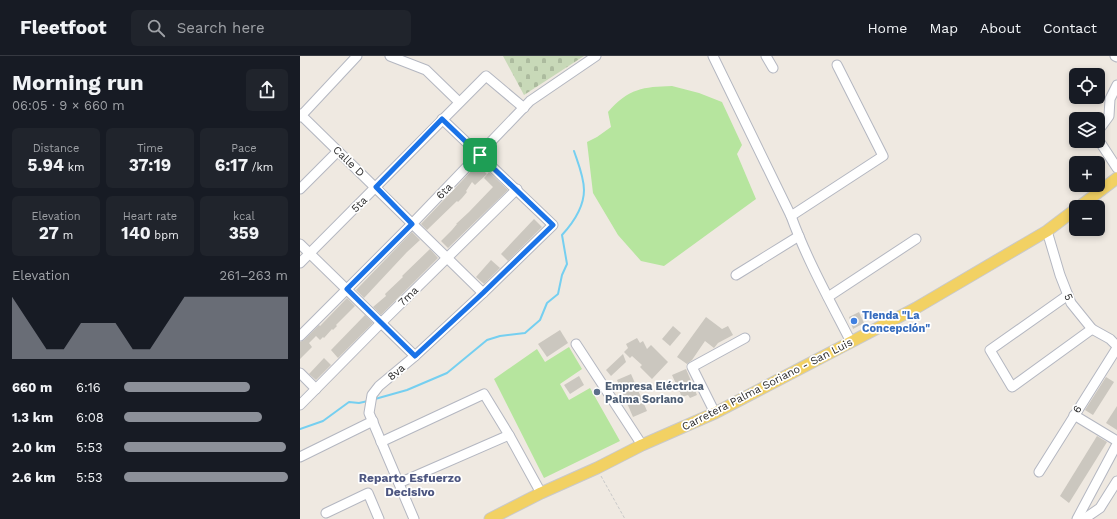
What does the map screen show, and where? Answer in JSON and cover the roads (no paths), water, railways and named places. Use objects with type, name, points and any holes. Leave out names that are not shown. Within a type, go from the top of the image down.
[{"type":"main road","points":[[1088,200],[1117,178]]},
{"type":"main road","name":"Carretera Palma Soriano - San Luis","points":[[490,519],[642,445],[715,413],[916,308],[1047,231],[1069,214]]},
{"type":"street","points":[[300,116],[358,56]]},
{"type":"street","points":[[390,56],[426,70],[459,102]]},
{"type":"street","name":"6ta","points":[[300,336],[480,155],[530,101],[596,56]]},
{"type":"street","points":[[766,56],[773,68]]},
{"type":"street","points":[[716,57],[799,236],[851,342]]},
{"type":"street","points":[[791,216],[883,156],[837,65]]},
{"type":"street","name":"5ta","points":[[300,263],[486,76],[524,108]]},
{"type":"street","points":[[1105,121],[1109,116],[1110,99],[1117,85]]},
{"type":"street","name":"Calle D","points":[[300,116],[376,187],[483,293]]},
{"type":"street","points":[[442,119],[517,189]]},
{"type":"street","points":[[1104,148],[1117,168]]},
{"type":"street","points":[[300,189],[338,151]]},
{"type":"street","name":"8va","points":[[414,519],[369,413],[372,395],[379,386],[415,356],[553,225],[517,189]]},
{"type":"street","name":"7ma","points":[[300,405],[517,189]]},
{"type":"street","name":"5","points":[[1047,231],[1060,275],[1071,304],[1092,329],[1110,339],[1117,347]]},
{"type":"street","points":[[736,275],[799,236]]},
{"type":"street","points":[[828,297],[916,239]]},
{"type":"street","points":[[300,244],[415,356]]},
{"type":"street","points":[[1068,295],[990,350],[1012,386],[1092,329]]},
{"type":"street","points":[[715,413],[692,367],[745,338]]},
{"type":"street","points":[[576,344],[642,445]]},
{"type":"street","name":"6","points":[[1039,472],[1117,347]]},
{"type":"street","points":[[300,373],[316,389]]},
{"type":"street","points":[[381,442],[484,394],[509,435],[541,493]]},
{"type":"street","points":[[1074,415],[1117,442],[1077,519]]},
{"type":"street","points":[[300,457],[373,421]]},
{"type":"street","points":[[399,484],[509,435]]},
{"type":"street","points":[[1084,519],[1095,513],[1100,508],[1117,481]]},
{"type":"street","points":[[1094,486],[1109,495]]},
{"type":"street","points":[[326,513],[368,493],[379,519]]},
{"type":"waterway","points":[[375,399],[407,390],[447,373],[487,340],[500,336],[525,333],[540,320],[547,303],[558,294],[562,275],[567,264],[562,235],[577,215],[584,197],[583,180],[574,151]]},
{"type":"waterway","points":[[300,429],[323,421],[349,402],[359,403],[368,401]]},
{"type":"place","name":"Tienda \"La Concepción\"","points":[[854,321]]},
{"type":"place","name":"Empresa Eléctrica Palma Soriano","points":[[597,392]]},
{"type":"district","name":"Reparto Esfuerzo Decisivo","points":[[410,485]]}]
